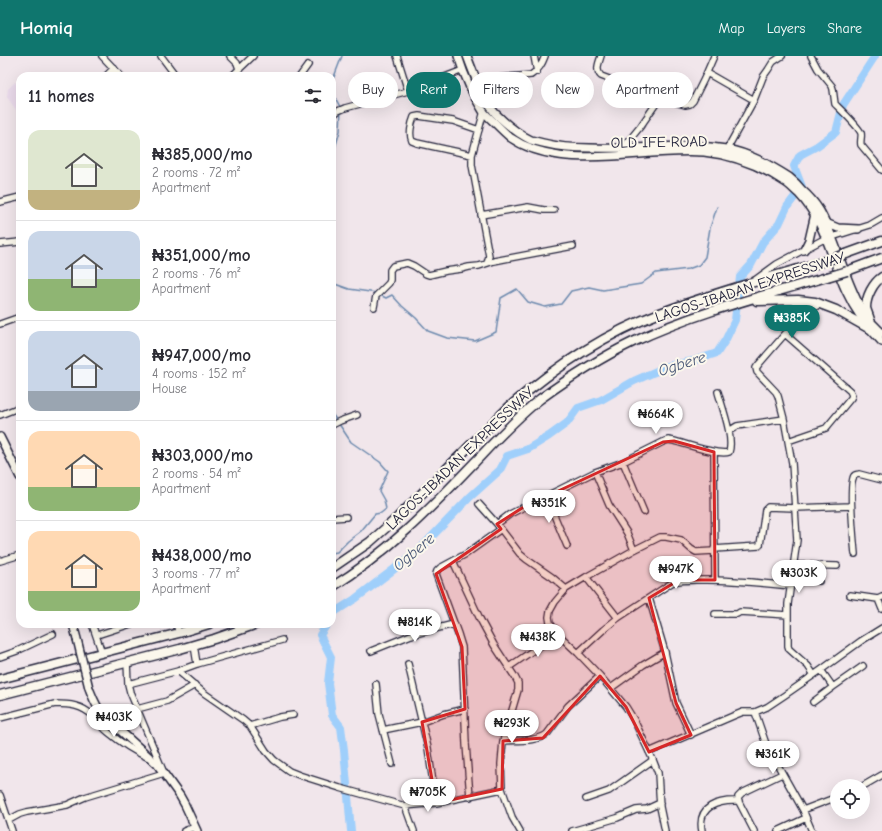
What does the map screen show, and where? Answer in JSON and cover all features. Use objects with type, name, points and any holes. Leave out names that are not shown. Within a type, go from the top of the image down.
[{"type":"highway","name":"LAGOS-IBADAN EXPRESSWAY","points":[[336,565],[370,542],[398,517],[509,407],[528,390],[569,360],[619,331],[659,313],[725,290],[822,262],[882,241]]},
{"type":"highway","name":"LAGOS-IBADAN EXPRESSWAY","points":[[336,584],[368,563],[415,523],[517,420],[540,400],[608,355],[638,340],[684,321],[847,271],[882,258]]},
{"type":"highway","points":[[869,324],[866,306],[873,285],[882,277]]},
{"type":"highway","points":[[744,302],[809,301],[822,304],[869,324]]},
{"type":"highway","points":[[0,679],[196,628]]},
{"type":"highway","points":[[0,695],[194,645],[245,628]]},
{"type":"main road","name":"OLD IFE ROAD","points":[[458,56],[473,92],[484,111],[511,138],[531,148],[555,155],[571,156],[611,152],[705,152],[738,159],[793,184]]},
{"type":"main road","name":"OLD IFE ROAD","points":[[467,56],[474,72]]},
{"type":"main road","name":"OLD IFE ROAD","points":[[492,108],[494,112],[523,136],[554,146],[611,152],[622,149],[690,146],[708,147],[740,152],[763,162],[793,184],[820,211],[826,223],[829,238],[846,290],[856,312],[882,334]]},
{"type":"main road","name":"OLD IFE ROAD","points":[[805,197],[829,238]]},
{"type":"main road","points":[[804,250],[810,236],[815,214]]},
{"type":"main road","points":[[826,223],[838,228],[858,229]]},
{"type":"main road","name":"OLD IFE ROAD","points":[[869,324],[882,342]]},
{"type":"main road","points":[[0,437],[16,469]]},
{"type":"main road","points":[[74,628],[89,688],[98,708],[103,715],[153,760],[180,796],[196,829]]},
{"type":"street","points":[[102,56],[118,72]]},
{"type":"street","points":[[161,56],[173,72]]},
{"type":"street","points":[[230,56],[237,63],[239,69]]},
{"type":"street","points":[[236,72],[253,56]]},
{"type":"street","points":[[397,56],[406,85]]},
{"type":"street","points":[[534,56],[537,72]]},
{"type":"street","points":[[533,74],[537,72],[545,56]]},
{"type":"street","points":[[601,56],[597,69],[598,73],[602,76]]},
{"type":"street","points":[[693,101],[714,56]]},
{"type":"street","points":[[811,56],[818,69],[832,86],[834,104],[844,112],[861,133],[861,145],[882,170]]},
{"type":"street","points":[[727,149],[754,100],[763,77],[779,57]]},
{"type":"street","points":[[303,72],[308,65]]},
{"type":"street","points":[[110,72],[114,68]]},
{"type":"street","points":[[458,72],[463,70]]},
{"type":"street","points":[[707,73],[754,100]]},
{"type":"street","points":[[336,113],[345,108],[406,92]]},
{"type":"street","points":[[622,149],[653,108]]},
{"type":"street","points":[[484,111],[472,156],[472,165],[489,256],[487,263]]},
{"type":"street","points":[[472,156],[412,141],[410,136],[412,120],[419,116],[453,121],[479,130]]},
{"type":"street","points":[[0,202],[16,198]]},
{"type":"street","points":[[481,215],[528,207],[554,210]]},
{"type":"street","points":[[750,283],[777,264],[804,250],[829,238],[870,225],[882,218]]},
{"type":"street","points":[[0,244],[16,242]]},
{"type":"street","points":[[374,307],[376,296],[389,283],[390,270],[393,266],[407,263],[429,275],[572,246]]},
{"type":"street","points":[[489,256],[494,261]]},
{"type":"street","points":[[814,675],[808,666],[789,649],[788,646],[788,604],[796,540],[792,462],[778,396],[760,376],[756,368],[786,334],[814,308],[822,304]]},
{"type":"street","points":[[0,324],[16,318]]},
{"type":"street","points":[[786,334],[850,391],[852,395],[826,428],[788,440]]},
{"type":"street","points":[[497,524],[516,511],[594,472],[623,462],[668,440],[714,452],[729,452],[729,431],[718,392]]},
{"type":"street","points":[[0,415],[16,409]]},
{"type":"street","points":[[336,423],[357,415]]},
{"type":"street","points":[[729,431],[737,426],[784,420]]},
{"type":"street","points":[[714,452],[715,580]]},
{"type":"street","points":[[623,462],[644,512]]},
{"type":"street","points":[[594,472],[609,506],[627,533],[634,550]]},
{"type":"street","points":[[855,554],[851,506],[853,477],[859,474],[882,480]]},
{"type":"street","points":[[546,496],[567,546]]},
{"type":"street","points":[[479,504],[523,556],[566,589]]},
{"type":"street","points":[[665,831],[660,803],[658,773],[634,720],[611,688],[560,636],[550,623],[550,611],[555,602],[566,589],[586,576],[663,536],[681,540],[696,552],[759,546],[765,510],[768,507],[795,508],[851,506]]},
{"type":"street","points":[[336,518],[346,518]]},
{"type":"street","points":[[470,796],[466,744],[462,647],[436,574],[440,568],[466,554],[501,529]]},
{"type":"street","points":[[0,561],[16,556]]},
{"type":"street","points":[[453,561],[480,619],[494,645],[518,683],[518,690],[503,741],[501,764],[502,789],[512,816],[520,831]]},
{"type":"street","points":[[794,565],[837,566]]},
{"type":"street","points":[[818,566],[820,581]]},
{"type":"street","points":[[586,576],[618,618]]},
{"type":"street","points":[[578,653],[596,635],[618,618],[673,582],[679,580],[746,581],[791,586]]},
{"type":"street","points":[[850,595],[880,598],[882,609]]},
{"type":"street","points":[[649,598],[665,652],[676,703],[691,735]]},
{"type":"street","points":[[715,614],[736,614],[740,612],[788,615]]},
{"type":"street","points":[[371,651],[411,635],[454,624]]},
{"type":"street","points":[[94,628],[102,653]]},
{"type":"street","points":[[97,634],[117,628]]},
{"type":"street","points":[[177,628],[179,633]]},
{"type":"street","points":[[649,752],[743,712],[755,712],[767,707],[822,670],[861,640],[882,628]]},
{"type":"street","points":[[0,657],[17,652],[53,634]]},
{"type":"street","points":[[509,667],[538,647],[560,636]]},
{"type":"street","points":[[128,684],[178,671],[197,664],[282,640]]},
{"type":"street","points":[[194,645],[197,664]]},
{"type":"street","points":[[611,688],[643,665],[665,652]]},
{"type":"street","points":[[9,820],[20,814],[66,805],[85,797],[164,774],[130,692],[127,662]]},
{"type":"street","points":[[408,664],[428,748],[436,804]]},
{"type":"street","points":[[813,702],[864,666]]},
{"type":"street","points":[[822,670],[833,687]]},
{"type":"street","points":[[178,671],[250,726],[266,751],[280,766],[299,775],[405,806],[436,804],[502,789]]},
{"type":"street","points":[[503,741],[543,738],[568,706],[600,676]]},
{"type":"street","points":[[376,684],[379,714],[392,764]]},
{"type":"street","points":[[137,709],[167,700],[195,685]]},
{"type":"street","points":[[0,718],[55,704],[76,705],[91,714],[107,732],[136,752],[153,760]]},
{"type":"street","points":[[383,730],[422,722],[444,714],[465,709]]},
{"type":"street","points":[[755,712],[766,744],[803,810],[812,831]]},
{"type":"street","points":[[250,726],[280,717],[293,715]]},
{"type":"street","points":[[586,799],[609,791],[653,760]]},
{"type":"street","points":[[754,831],[738,797],[742,793],[782,774]]},
{"type":"street","points":[[870,782],[882,775]]},
{"type":"street","points":[[0,795],[12,831]]},
{"type":"street","points":[[702,831],[701,819],[708,807],[729,800],[739,801]]},
{"type":"street","points":[[803,810],[830,800]]},
{"type":"street","points":[[572,831],[616,818],[636,810],[646,809],[660,803]]},
{"type":"street","points":[[405,806],[414,831]]},
{"type":"street","points":[[778,831],[806,818]]},
{"type":"street","points":[[184,831],[196,829]]},
{"type":"highlighted area","points":[[674,441],[714,452],[715,580],[679,580],[649,598],[676,703],[691,735],[649,752],[626,707],[600,676],[543,738],[503,741],[502,789],[436,803],[422,722],[465,709],[462,647],[436,574],[501,529],[497,524],[522,508],[663,442]]},
{"type":"shaded area","points":[[15,82],[16,83],[16,110],[7,97],[8,89]]},
{"type":"waterway","points":[[336,72],[342,56]]},
{"type":"waterway","name":"Ogbere","points":[[336,611],[355,599],[418,551],[470,497],[500,470],[507,456],[528,449],[549,436],[567,423],[578,408],[601,400],[634,381],[668,366],[693,361],[717,353],[735,320],[740,277],[751,265],[763,242],[779,224],[787,207],[802,187],[794,166],[800,155],[817,146],[836,132],[843,105],[875,56]]},
{"type":"waterway","points":[[336,99],[341,109],[340,131],[336,144]]},
{"type":"waterway","points":[[380,295],[386,298],[392,295],[428,331],[447,338],[475,341],[496,332],[501,298],[517,289],[528,302],[545,307],[561,304],[571,291],[589,287],[603,290],[641,284],[656,273],[688,269],[699,265],[705,257],[710,228],[717,207]]},
{"type":"waterway","points":[[336,284],[349,289],[377,293]]},
{"type":"waterway","points":[[336,552],[361,531],[375,514],[381,513],[386,509],[384,500],[379,491],[388,471],[380,462],[351,442],[339,424]]},
{"type":"waterway","name":"Ogbere","points":[[324,628],[320,635],[331,657],[328,683],[332,715],[341,727],[351,831]]}]
